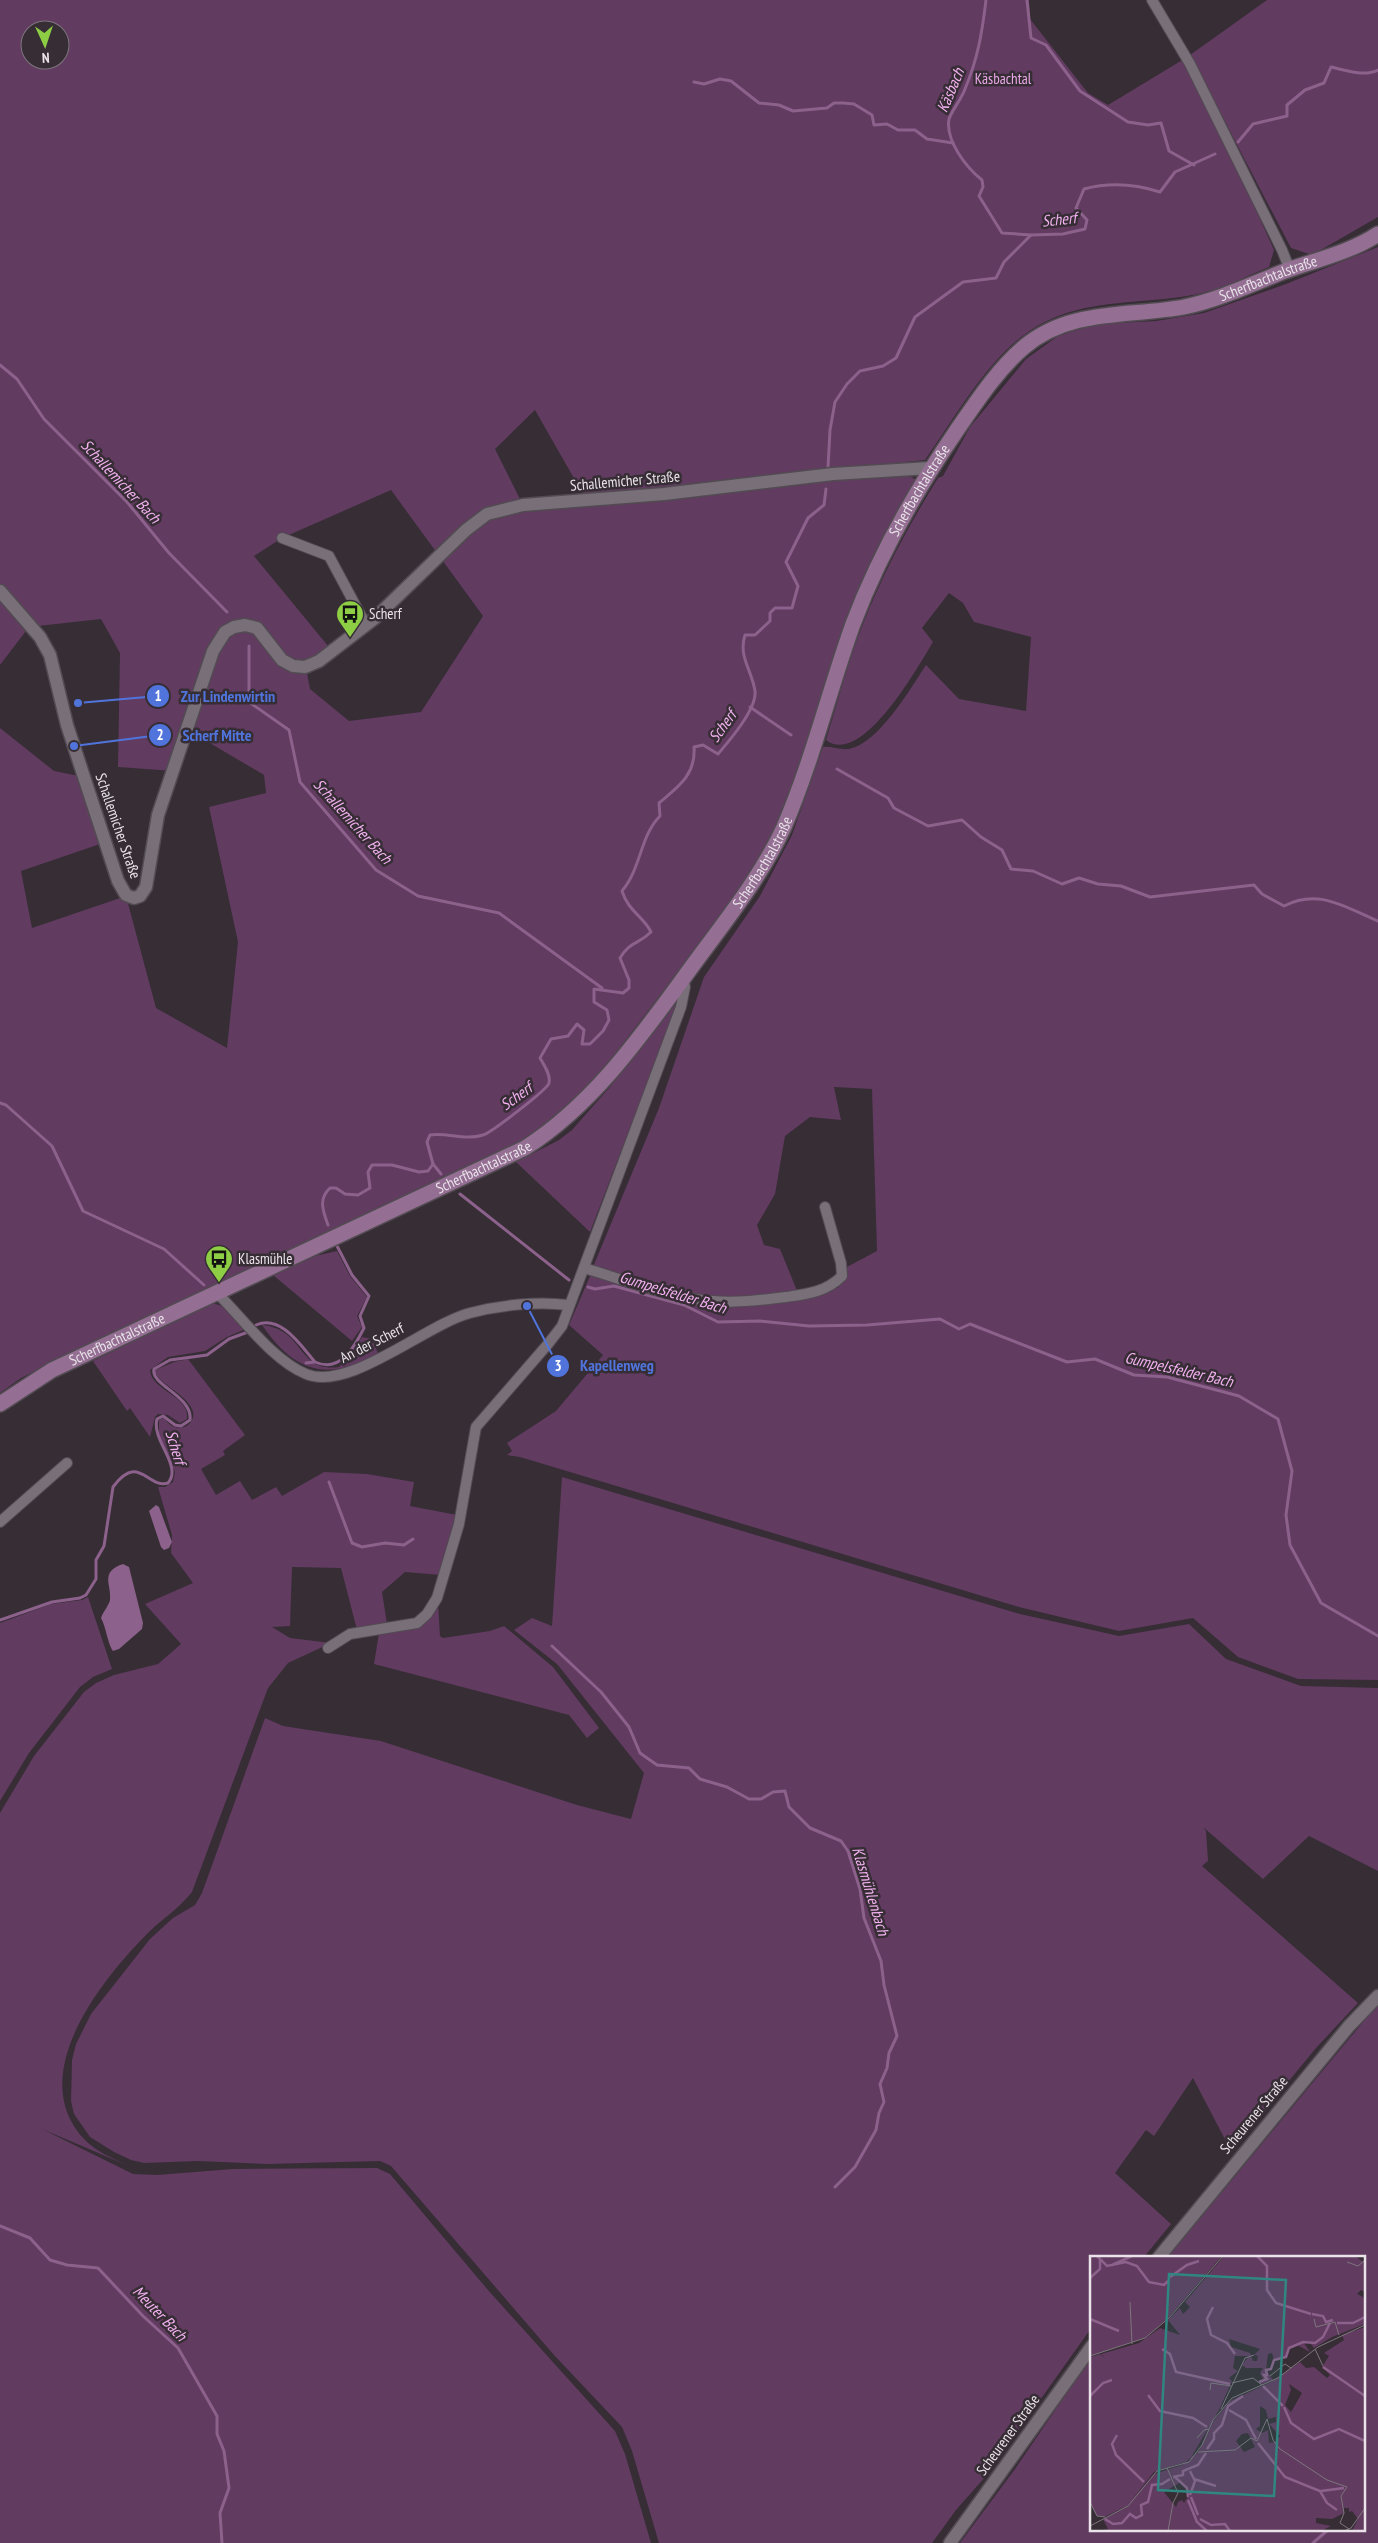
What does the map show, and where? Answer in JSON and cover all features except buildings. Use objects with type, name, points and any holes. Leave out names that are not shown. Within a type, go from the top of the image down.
[{"type":"main road","name":"Scherfbachtalstraße","points":[[0,1404],[52,1370],[525,1148],[546,1134],[590,1097],[683,979],[741,899],[782,830],[861,604],[888,547],[930,468],[982,393],[1026,345],[1061,326],[1094,316],[1188,306],[1348,249],[1378,234]]},
{"type":"street","points":[[1152,0],[1190,64],[1282,250],[1290,270]]},
{"type":"street","name":"Schallemicher Straße","points":[[0,590],[40,638],[50,655],[67,725],[118,880],[126,895],[134,898],[140,896],[146,887],[158,815],[213,651],[219,640],[234,627],[245,625],[256,628],[282,660],[293,666],[306,668],[333,652],[366,625],[466,530],[487,514],[523,505],[683,492],[834,474],[930,468]]},
{"type":"street","points":[[282,538],[329,556],[366,625]]},
{"type":"street","points":[[328,1648],[350,1634],[416,1623],[427,1614],[437,1598],[459,1524],[476,1428],[562,1326],[568,1305],[584,1268],[681,1006],[685,987],[683,979]]},
{"type":"street","points":[[584,1268],[688,1297],[713,1301],[754,1301],[821,1291],[832,1286],[842,1276],[842,1263],[825,1207]]},
{"type":"street","name":"An der Scherf","points":[[216,1292],[285,1362],[305,1374],[326,1377],[356,1370],[435,1327],[469,1313],[534,1305],[568,1305]]},
{"type":"street","points":[[0,1522],[67,1463]]},
{"type":"street","name":"Scheurener Straße","points":[[1160,2256],[1350,2026],[1378,1996]]},
{"type":"street","name":"Scheurener Straße","points":[[950,2543],[1090,2349]]},
{"type":"green space","name":"Käsbachtal","points":[[0,0],[1029,0],[1030,19],[1088,93],[1108,105],[1184,59],[1225,141],[1274,250],[1269,267],[1214,290],[1182,297],[1090,307],[1067,313],[1046,322],[1024,335],[983,376],[925,460],[801,473],[835,479],[910,476],[916,480],[859,593],[832,662],[787,802],[766,847],[735,897],[586,1092],[561,1117],[491,1160],[107,1335],[21,1378],[0,1393],[0,728],[54,771],[84,777],[106,842],[21,871],[32,928],[126,896],[156,1008],[227,1048],[238,942],[209,807],[266,793],[264,775],[186,729],[174,771],[118,767],[120,653],[101,619],[29,627],[0,665]],"holes":[[[535,410],[587,501],[523,505],[495,449]],[[391,490],[483,616],[421,712],[349,721],[310,689],[306,668],[333,652],[254,556],[282,538]]]},
{"type":"green space","points":[[1267,0],[1378,0],[1378,217],[1312,255],[1291,248],[1190,55]]},
{"type":"green space","points":[[1378,247],[1378,1680],[1298,1679],[1238,1657],[1193,1618],[1119,1631],[1019,1607],[520,1457],[507,1455],[512,1451],[507,1443],[556,1411],[603,1355],[569,1325],[590,1276],[597,1275],[713,1304],[834,1289],[839,1287],[837,1285],[843,1269],[877,1251],[872,1089],[834,1087],[841,1120],[810,1117],[785,1136],[775,1194],[757,1225],[764,1245],[780,1249],[798,1293],[753,1298],[714,1298],[689,1294],[593,1267],[659,1108],[704,977],[760,896],[792,835],[823,747],[849,749],[860,745],[871,737],[903,701],[926,665],[959,699],[1026,711],[1031,637],[974,622],[963,603],[949,593],[922,628],[933,642],[888,710],[856,740],[840,745],[826,740],[843,681],[879,586],[917,513],[938,478],[943,476],[970,427],[1026,359],[1058,336],[1095,324],[1156,321],[1204,313],[1286,284]]},
{"type":"green space","points":[[675,1003],[676,1008],[590,1232],[516,1162],[559,1140],[572,1130],[609,1088]]},
{"type":"green space","points":[[337,1251],[350,1276],[367,1297],[357,1316],[362,1327],[352,1341],[273,1275],[315,1256]]},
{"type":"green space","points":[[211,1303],[223,1306],[246,1329],[227,1337],[205,1351],[168,1357],[150,1370],[152,1377],[157,1383],[183,1404],[187,1419],[180,1423],[168,1415],[158,1414],[155,1417],[150,1437],[130,1408],[127,1411],[93,1361]]},
{"type":"green space","points":[[262,1325],[276,1328],[286,1334],[315,1364],[325,1367],[339,1367],[362,1337],[372,1339],[378,1353],[343,1368],[328,1370],[313,1368],[287,1353],[274,1341]]},
{"type":"green space","points":[[188,1359],[245,1435],[223,1451],[225,1455],[201,1469],[216,1495],[240,1481],[252,1500],[276,1487],[282,1496],[324,1472],[367,1474],[414,1482],[410,1506],[457,1515],[441,1575],[405,1572],[382,1592],[387,1624],[357,1630],[341,1568],[292,1567],[290,1626],[272,1627],[290,1638],[331,1643],[288,1663],[268,1688],[192,1892],[145,1936],[108,1978],[90,2004],[76,2031],[66,2059],[62,2087],[68,2114],[88,2143],[129,2166],[42,2129],[133,2174],[157,2175],[233,2169],[377,2168],[390,2174],[488,2290],[615,2431],[625,2454],[651,2543],[0,2543],[0,1813],[34,1756],[84,1692],[96,1683],[114,1675],[158,1664],[181,1644],[145,1604],[193,1583],[171,1553],[172,1535],[158,1487],[165,1487],[173,1482],[175,1472],[159,1436],[159,1420],[163,1418],[170,1425],[179,1428],[190,1423],[193,1413],[188,1403],[155,1373],[155,1370],[174,1362]]},
{"type":"green space","points":[[562,1477],[1020,1614],[1119,1636],[1189,1624],[1226,1659],[1301,1686],[1378,1688],[1378,1871],[1309,1836],[1263,1879],[1203,1827],[1206,1831],[1208,1861],[1202,1866],[1358,2003],[1316,2048],[1231,2151],[1193,2078],[1154,2136],[1146,2130],[1115,2173],[1171,2224],[1145,2256],[1090,2256],[1090,2330],[986,2476],[956,2510],[932,2543],[659,2543],[632,2451],[622,2427],[554,2355],[391,2166],[380,2161],[267,2164],[198,2161],[144,2163],[131,2160],[114,2152],[90,2137],[74,2114],[71,2101],[72,2060],[76,2044],[91,2014],[150,1939],[173,1918],[195,1905],[202,1893],[265,1718],[283,1726],[381,1741],[577,1805],[631,1819],[644,1773],[557,1664],[514,1630],[532,1618],[552,1626]]},
{"type":"green space","points":[[88,1597],[112,1669],[93,1677],[80,1687],[29,1753],[0,1801],[0,1623],[51,1604],[82,1600]]},
{"type":"green space","points":[[438,1603],[440,1636],[443,1638],[490,1631],[504,1626],[553,1667],[599,1728],[587,1738],[569,1715],[374,1664],[379,1633],[414,1628],[427,1620]]},
{"type":"green space","points":[[1378,2004],[1378,2543],[960,2543],[1015,2469],[1090,2359],[1090,2530],[1366,2530],[1366,2256],[1169,2256]]},
{"type":"shaded area","points":[[156,1505],[159,1507],[172,1542],[169,1548],[164,1550],[161,1547],[149,1511]]},
{"type":"shaded area","points":[[123,1564],[129,1567],[143,1623],[142,1629],[119,1649],[113,1651],[101,1618],[110,1600],[109,1575],[116,1567]]},
{"type":"waterway","name":"Käsbach","points":[[986,0],[981,34],[973,67],[964,93],[949,119],[950,136],[958,153],[982,180],[983,187],[979,196],[1002,233],[1031,235]]},
{"type":"waterway","points":[[1027,0],[1031,38],[1046,45],[1080,91],[1128,122],[1148,125],[1161,123],[1169,151],[1194,165]]},
{"type":"waterway","name":"Scherf","points":[[1238,142],[1253,124],[1287,116],[1287,105],[1305,90],[1324,83],[1331,67],[1361,73],[1378,70]]},
{"type":"waterway","points":[[694,82],[704,84],[720,79],[731,81],[759,103],[779,105],[793,111],[827,108],[834,103],[854,104],[872,115],[874,125],[887,124],[898,130],[915,130],[927,139],[953,143]]},
{"type":"waterway","name":"Scherf","points":[[828,467],[830,430],[835,402],[847,384],[860,371],[883,366],[896,358],[915,317],[963,282],[996,278],[1004,262],[1031,235],[1063,234],[1085,229],[1087,220],[1076,208],[1084,189],[1103,185],[1122,185],[1160,192],[1175,172],[1215,154]]},
{"type":"waterway","name":"Schallemicher Bach","points":[[0,365],[17,379],[44,419],[127,502],[169,553],[227,612]]},
{"type":"waterway","name":"Scherf","points":[[328,1225],[323,1210],[323,1201],[326,1192],[330,1188],[336,1188],[345,1194],[358,1195],[370,1188],[368,1172],[372,1165],[392,1165],[419,1172],[428,1171],[433,1164],[427,1142],[430,1135],[476,1137],[488,1132],[508,1119],[549,1083],[548,1073],[540,1058],[551,1039],[568,1036],[577,1024],[584,1030],[582,1044],[590,1044],[603,1031],[609,1020],[607,1010],[594,1002],[594,989],[623,993],[629,988],[629,980],[620,958],[627,949],[651,932],[628,904],[622,891],[633,873],[648,833],[660,816],[659,803],[679,786],[689,773],[694,757],[694,747],[703,745],[718,754],[752,707],[755,691],[744,657],[743,643],[745,635],[755,635],[770,621],[770,613],[775,608],[792,608],[798,586],[786,562],[808,518],[824,505],[826,489]]},
{"type":"waterway","name":"Schallemicher Bach","points":[[249,646],[249,702],[289,730],[300,782],[376,870],[418,896],[499,913],[602,988]]},
{"type":"waterway","points":[[750,707],[791,735]]},
{"type":"waterway","points":[[837,769],[888,798],[894,808],[928,826],[962,820],[981,837],[1002,850],[1011,869],[1033,871],[1062,884],[1079,878],[1098,884],[1121,886],[1150,897],[1254,885],[1262,894],[1284,906],[1297,901],[1320,899],[1343,905],[1378,921]]},
{"type":"waterway","points":[[0,1103],[6,1105],[52,1146],[83,1211],[164,1249],[204,1285]]},
{"type":"waterway","name":"Gumpelsfelder Bach","points":[[433,1164],[441,1174]]},
{"type":"waterway","name":"Gumpelsfelder Bach","points":[[460,1194],[569,1280]]},
{"type":"waterway","name":"Scherf","points":[[256,1325],[274,1324],[290,1333],[315,1362],[324,1365],[332,1364],[345,1357],[356,1343],[364,1328],[360,1316],[369,1296],[352,1275],[335,1242]]},
{"type":"waterway","name":"Gumpelsfelder Bach","points":[[588,1287],[595,1289],[614,1286],[684,1305],[718,1322],[760,1321],[809,1326],[867,1325],[940,1319],[959,1329],[970,1324],[1067,1362],[1095,1359],[1134,1375],[1167,1377],[1239,1396],[1278,1419],[1292,1471],[1286,1515],[1290,1545],[1321,1603],[1378,1636]]},
{"type":"waterway","name":"Scherf","points":[[0,1620],[52,1602],[80,1598],[86,1595],[96,1579],[96,1560],[104,1546],[113,1487],[122,1477],[130,1472],[142,1474],[154,1481],[168,1483],[172,1476],[172,1469],[158,1435],[157,1419],[163,1416],[175,1425],[181,1426],[190,1420],[185,1404],[158,1380],[154,1369],[170,1360],[207,1355],[229,1339],[248,1332]]},
{"type":"waterway","name":"Klasmühlenbach","points":[[306,1363],[314,1362]]},
{"type":"waterway","name":"Klasmühlenbach","points":[[329,1482],[352,1543],[362,1547],[385,1543],[404,1545],[413,1539]]},
{"type":"waterway","name":"Klasmühlenbach","points":[[552,1646],[601,1692],[629,1727],[640,1753],[657,1765],[689,1768],[700,1779],[727,1787],[749,1799],[761,1799],[773,1792],[785,1791],[789,1807],[810,1828],[841,1841],[848,1851],[860,1889],[864,1918],[881,1961],[884,1985],[897,2036],[889,2053],[887,2068],[880,2084],[884,2102],[879,2113],[876,2130],[855,2167],[835,2187]]},
{"type":"waterway","name":"Meuter Bach","points":[[0,2226],[30,2238],[50,2260],[67,2265],[98,2268],[143,2316],[178,2348],[217,2416],[217,2434],[224,2451],[229,2488],[220,2513],[222,2543]]},
{"type":"waterway","points":[[1313,2543],[1328,2530]]},
{"type":"place","name":"Scherf","points":[[350,638]]},
{"type":"place","name":"Zur Lindenwirtin","points":[[78,703]]},
{"type":"place","name":"Scherf Mitte","points":[[74,746]]},
{"type":"place","name":"Klasmühle","points":[[219,1283]]},
{"type":"place","name":"Kapellenweg","points":[[527,1306]]}]
